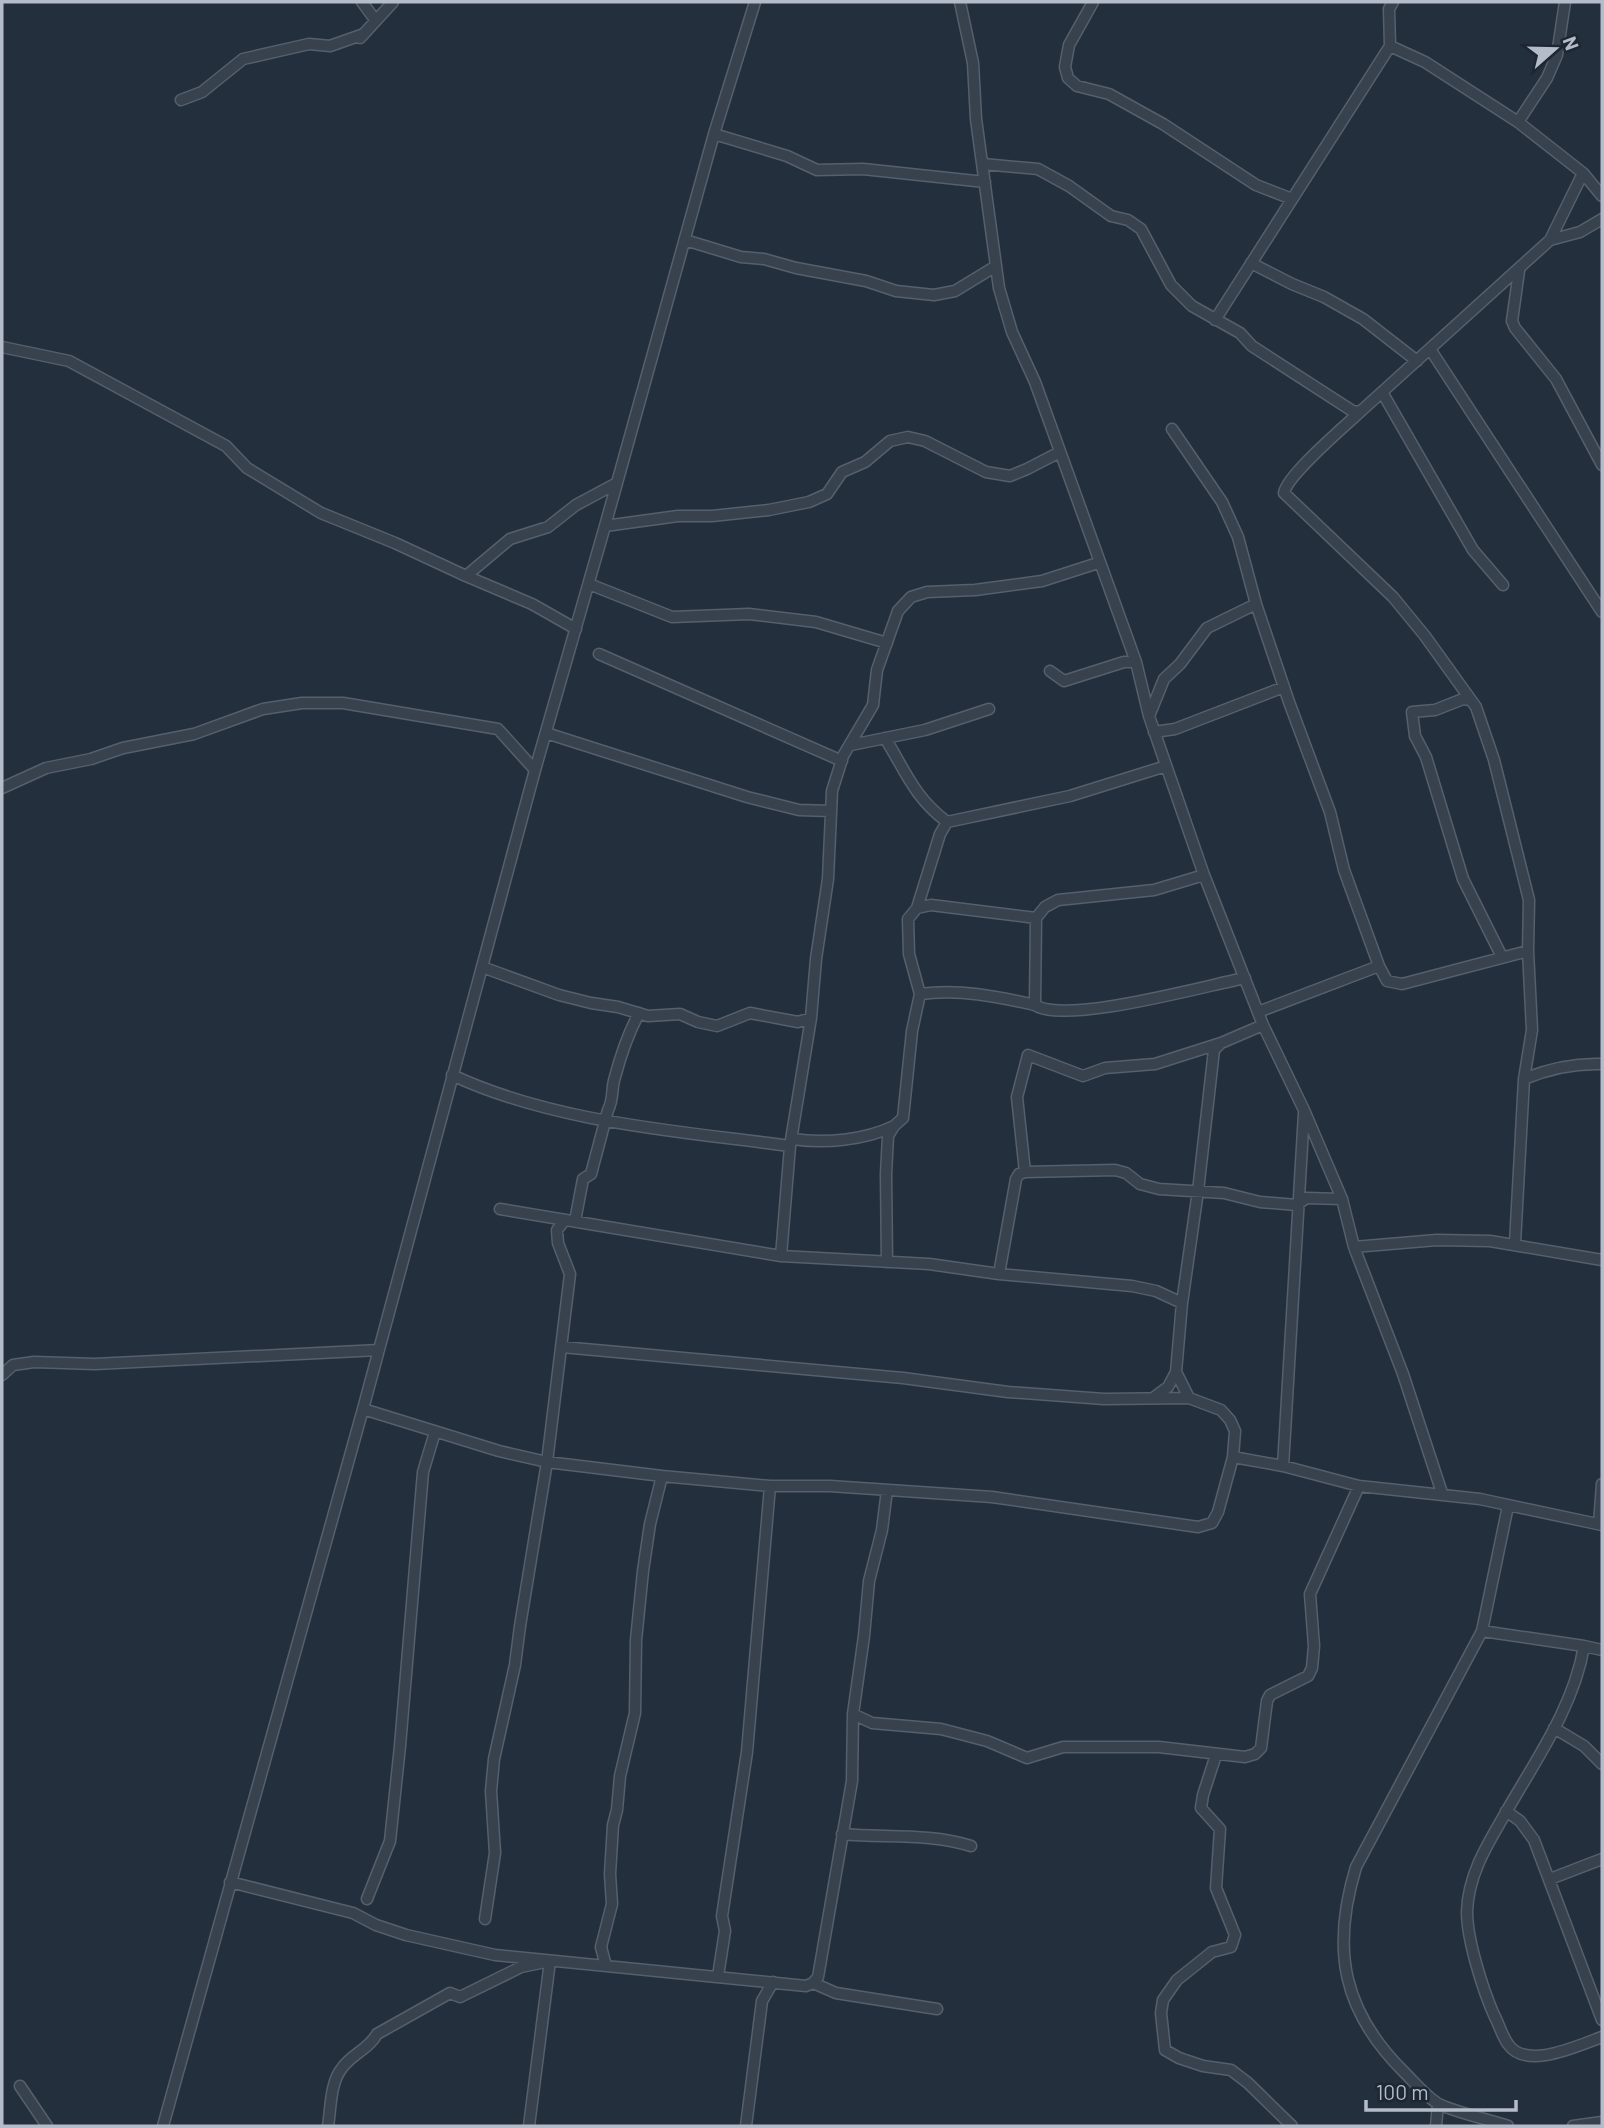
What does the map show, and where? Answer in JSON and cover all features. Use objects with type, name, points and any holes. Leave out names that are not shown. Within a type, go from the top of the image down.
[{"type":"street","points":[[362,2],[376,22]]},
{"type":"street","points":[[181,100],[202,92],[243,59],[309,44],[330,46],[361,37],[393,2]]},
{"type":"street","points":[[163,2126],[363,1409],[535,770],[606,526],[714,134],[755,2]]},
{"type":"street","points":[[960,2],[973,64],[976,119],[999,288],[1012,332],[1035,382],[1058,453],[1136,662],[1154,732],[1204,876],[1263,1025],[1304,1110],[1342,1199],[1354,1247],[1403,1374],[1442,1493]]},
{"type":"street","points":[[1093,2],[1069,46],[1065,67],[1068,78],[1077,86],[1109,94],[1163,124],[1256,185],[1292,200]]},
{"type":"street","points":[[1518,122],[1547,78],[1557,55],[1565,2]]},
{"type":"street","points":[[1215,320],[1390,46],[1388,4]]},
{"type":"street","points":[[1390,46],[1424,62],[1518,122],[1583,173],[1602,196]]},
{"type":"street","points":[[714,134],[787,156],[817,170],[863,169],[985,182]]},
{"type":"street","points":[[983,164],[1038,169],[1069,186],[1111,216],[1129,220],[1141,229],[1171,285],[1192,306],[1240,332],[1252,346],[1331,399],[1354,412],[1361,411]]},
{"type":"street","points":[[1515,1244],[1524,1079],[1532,1030],[1528,951],[1529,900],[1494,760],[1476,707],[1425,636],[1393,597],[1284,493],[1285,486],[1296,471],[1550,240],[1583,173]]},
{"type":"street","points":[[1550,240],[1580,232],[1602,219]]},
{"type":"street","points":[[685,240],[741,257],[866,281],[896,291],[934,295],[955,291],[996,266]]},
{"type":"street","points":[[1251,263],[1324,297],[1363,319],[1417,361]]},
{"type":"street","points":[[1519,270],[1512,321],[1556,379],[1602,465]]},
{"type":"street","points":[[2,347],[69,361],[226,446],[247,468],[321,513],[532,604],[576,629]]},
{"type":"street","points":[[1430,349],[1602,612]]},
{"type":"street","points":[[1381,392],[1473,551],[1503,585]]},
{"type":"street","points":[[1172,429],[1222,502],[1238,537],[1256,604],[1330,812],[1343,870],[1387,981],[1402,984],[1528,951]]},
{"type":"street","points":[[606,526],[678,516],[769,510],[809,502],[827,494],[842,472],[865,462],[890,441],[908,437],[925,441],[986,472],[1010,476],[1058,453]]},
{"type":"street","points":[[466,576],[510,539],[548,527],[576,505],[617,483]]},
{"type":"street","points":[[781,1256],[792,1143],[828,879],[832,791],[842,761],[873,705],[877,670],[898,611],[911,597],[927,592],[975,590],[1042,581],[1098,563]]},
{"type":"street","points":[[589,584],[673,617],[749,614],[816,622],[887,643]]},
{"type":"street","points":[[1149,716],[1164,679],[1180,664],[1207,628],[1256,604]]},
{"type":"street","points":[[599,654],[842,761]]},
{"type":"street","points":[[1050,671],[1064,681],[1136,662]]},
{"type":"street","points":[[1154,732],[1175,729],[1284,687]]},
{"type":"street","points":[[1471,700],[1463,699],[1435,710],[1412,712],[1415,736],[1426,757],[1463,879],[1502,957]]},
{"type":"street","points":[[2,788],[47,768],[194,733],[262,709],[302,703],[343,703],[498,729],[535,770]]},
{"type":"street","points":[[851,745],[925,730],[989,709]]},
{"type":"street","points":[[546,733],[747,797],[799,810],[831,811]]},
{"type":"street","points":[[885,738],[913,789],[928,807],[947,822]]},
{"type":"street","points":[[452,1075],[491,1092],[555,1111],[606,1119],[792,1143],[877,1134],[904,1118],[912,1031],[920,994],[909,954],[908,919],[917,908],[940,834],[947,822],[1070,796],[1166,766]]},
{"type":"street","points":[[1035,1005],[1036,918],[1045,907],[1058,900],[1154,890],[1204,876]]},
{"type":"street","points":[[917,908],[931,905],[1036,918]]},
{"type":"street","points":[[1258,1012],[1379,966]]},
{"type":"street","points":[[482,967],[559,995],[648,1016],[680,1014],[698,1022],[718,1026],[750,1013],[798,1022],[811,1018]]},
{"type":"street","points":[[920,994],[943,991],[979,993],[1035,1005],[1042,1010],[1073,1011],[1245,978]]},
{"type":"street","points":[[485,1919],[495,1853],[491,1791],[494,1759],[515,1665],[547,1462],[570,1273],[558,1243],[557,1230],[570,1220],[583,1179],[590,1174],[612,1102],[614,1078],[639,1013]]},
{"type":"street","points":[[1025,1172],[1017,1097],[1028,1055],[1083,1076],[1105,1068],[1155,1064],[1221,1043],[1263,1025]]},
{"type":"street","points":[[1152,1398],[1168,1387],[1176,1372],[1212,1062],[1214,1049],[1221,1043]]},
{"type":"street","points":[[1524,1079],[1545,1070],[1602,1064]]},
{"type":"street","points":[[1283,1466],[1304,1110]]},
{"type":"street","points":[[887,1262],[886,1174],[888,1136],[894,1126]]},
{"type":"street","points":[[999,1274],[1016,1179],[1019,1174],[1025,1172],[1115,1170],[1149,1186],[1224,1192],[1260,1202],[1297,1205],[1306,1198],[1342,1199]]},
{"type":"street","points":[[500,1209],[781,1256],[929,1264],[999,1274],[1132,1286],[1156,1291],[1182,1303]]},
{"type":"street","points":[[1354,1247],[1437,1240],[1515,1244],[1602,1260]]},
{"type":"street","points":[[363,1409],[499,1451],[547,1462],[770,1486],[992,1497],[1198,1527],[1212,1523],[1218,1512],[1233,1457],[1235,1431],[1230,1420],[1220,1410],[1189,1398],[1104,1399],[1008,1392],[903,1378],[562,1347]]},
{"type":"street","points":[[2,1375],[7,1364],[34,1362],[95,1364],[379,1350]]},
{"type":"street","points":[[1176,1372],[1189,1398]]},
{"type":"street","points":[[367,1899],[390,1841],[423,1472],[435,1432]]},
{"type":"street","points":[[1233,1457],[1283,1466],[1359,1486],[1442,1493],[1601,1524],[1602,1484]]},
{"type":"street","points":[[606,1966],[601,1947],[612,1904],[612,1825],[618,1810],[621,1776],[635,1713],[636,1640],[643,1571],[650,1524],[662,1476]]},
{"type":"street","points":[[718,1976],[725,1931],[722,1916],[747,1752],[770,1486]]},
{"type":"street","points":[[853,1714],[873,1723],[941,1729],[987,1741],[1027,1758],[1063,1747],[1159,1747],[1245,1757],[1258,1752],[1261,1748],[1270,1695],[1308,1676],[1312,1668],[1314,1646],[1310,1594],[1359,1486]]},
{"type":"street","points":[[230,1882],[353,1913],[376,1925],[406,1935],[495,1955],[806,1986],[813,1983],[818,1977],[852,1781],[853,1714],[869,1581],[887,1490]]},
{"type":"street","points":[[1508,1506],[1482,1631],[1356,1867],[1346,1900],[1343,1938],[1345,1974],[1357,2007],[1391,2060],[1438,2104],[1508,2126]]},
{"type":"street","points":[[1482,1631],[1602,1650]]},
{"type":"street","points":[[1584,1646],[1578,1678],[1554,1728],[1476,1866],[1467,1913],[1470,1940],[1492,2010],[1509,2046],[1529,2057],[1554,2054],[1602,2037]]},
{"type":"street","points":[[1554,1728],[1584,1746],[1602,1764]]},
{"type":"street","points":[[1216,1755],[1201,1808],[1220,1829],[1216,1888],[1235,1935],[1230,1947],[1212,1952],[1177,1980],[1163,2000],[1161,2013],[1165,2050],[1203,2066],[1231,2070],[1292,2126]]},
{"type":"street","points":[[1506,1811],[1528,1830],[1602,2020]]},
{"type":"street","points":[[842,1833],[872,1837],[947,1839],[971,1846]]},
{"type":"street","points":[[1549,1879],[1602,1859]]},
{"type":"street","points":[[328,2126],[334,2086],[341,2068],[372,2043],[377,2034],[450,1993],[460,1997],[521,1967],[550,1961]]},
{"type":"street","points":[[529,2126],[550,1961]]},
{"type":"street","points":[[746,2126],[762,2001],[774,1982]]},
{"type":"street","points":[[813,1983],[836,1993],[937,2009]]},
{"type":"street","points":[[20,2086],[47,2126]]},
{"type":"street","points":[[1436,2126],[1438,2104]]},
{"type":"street","points":[[1573,2126],[1602,2122]]}]
